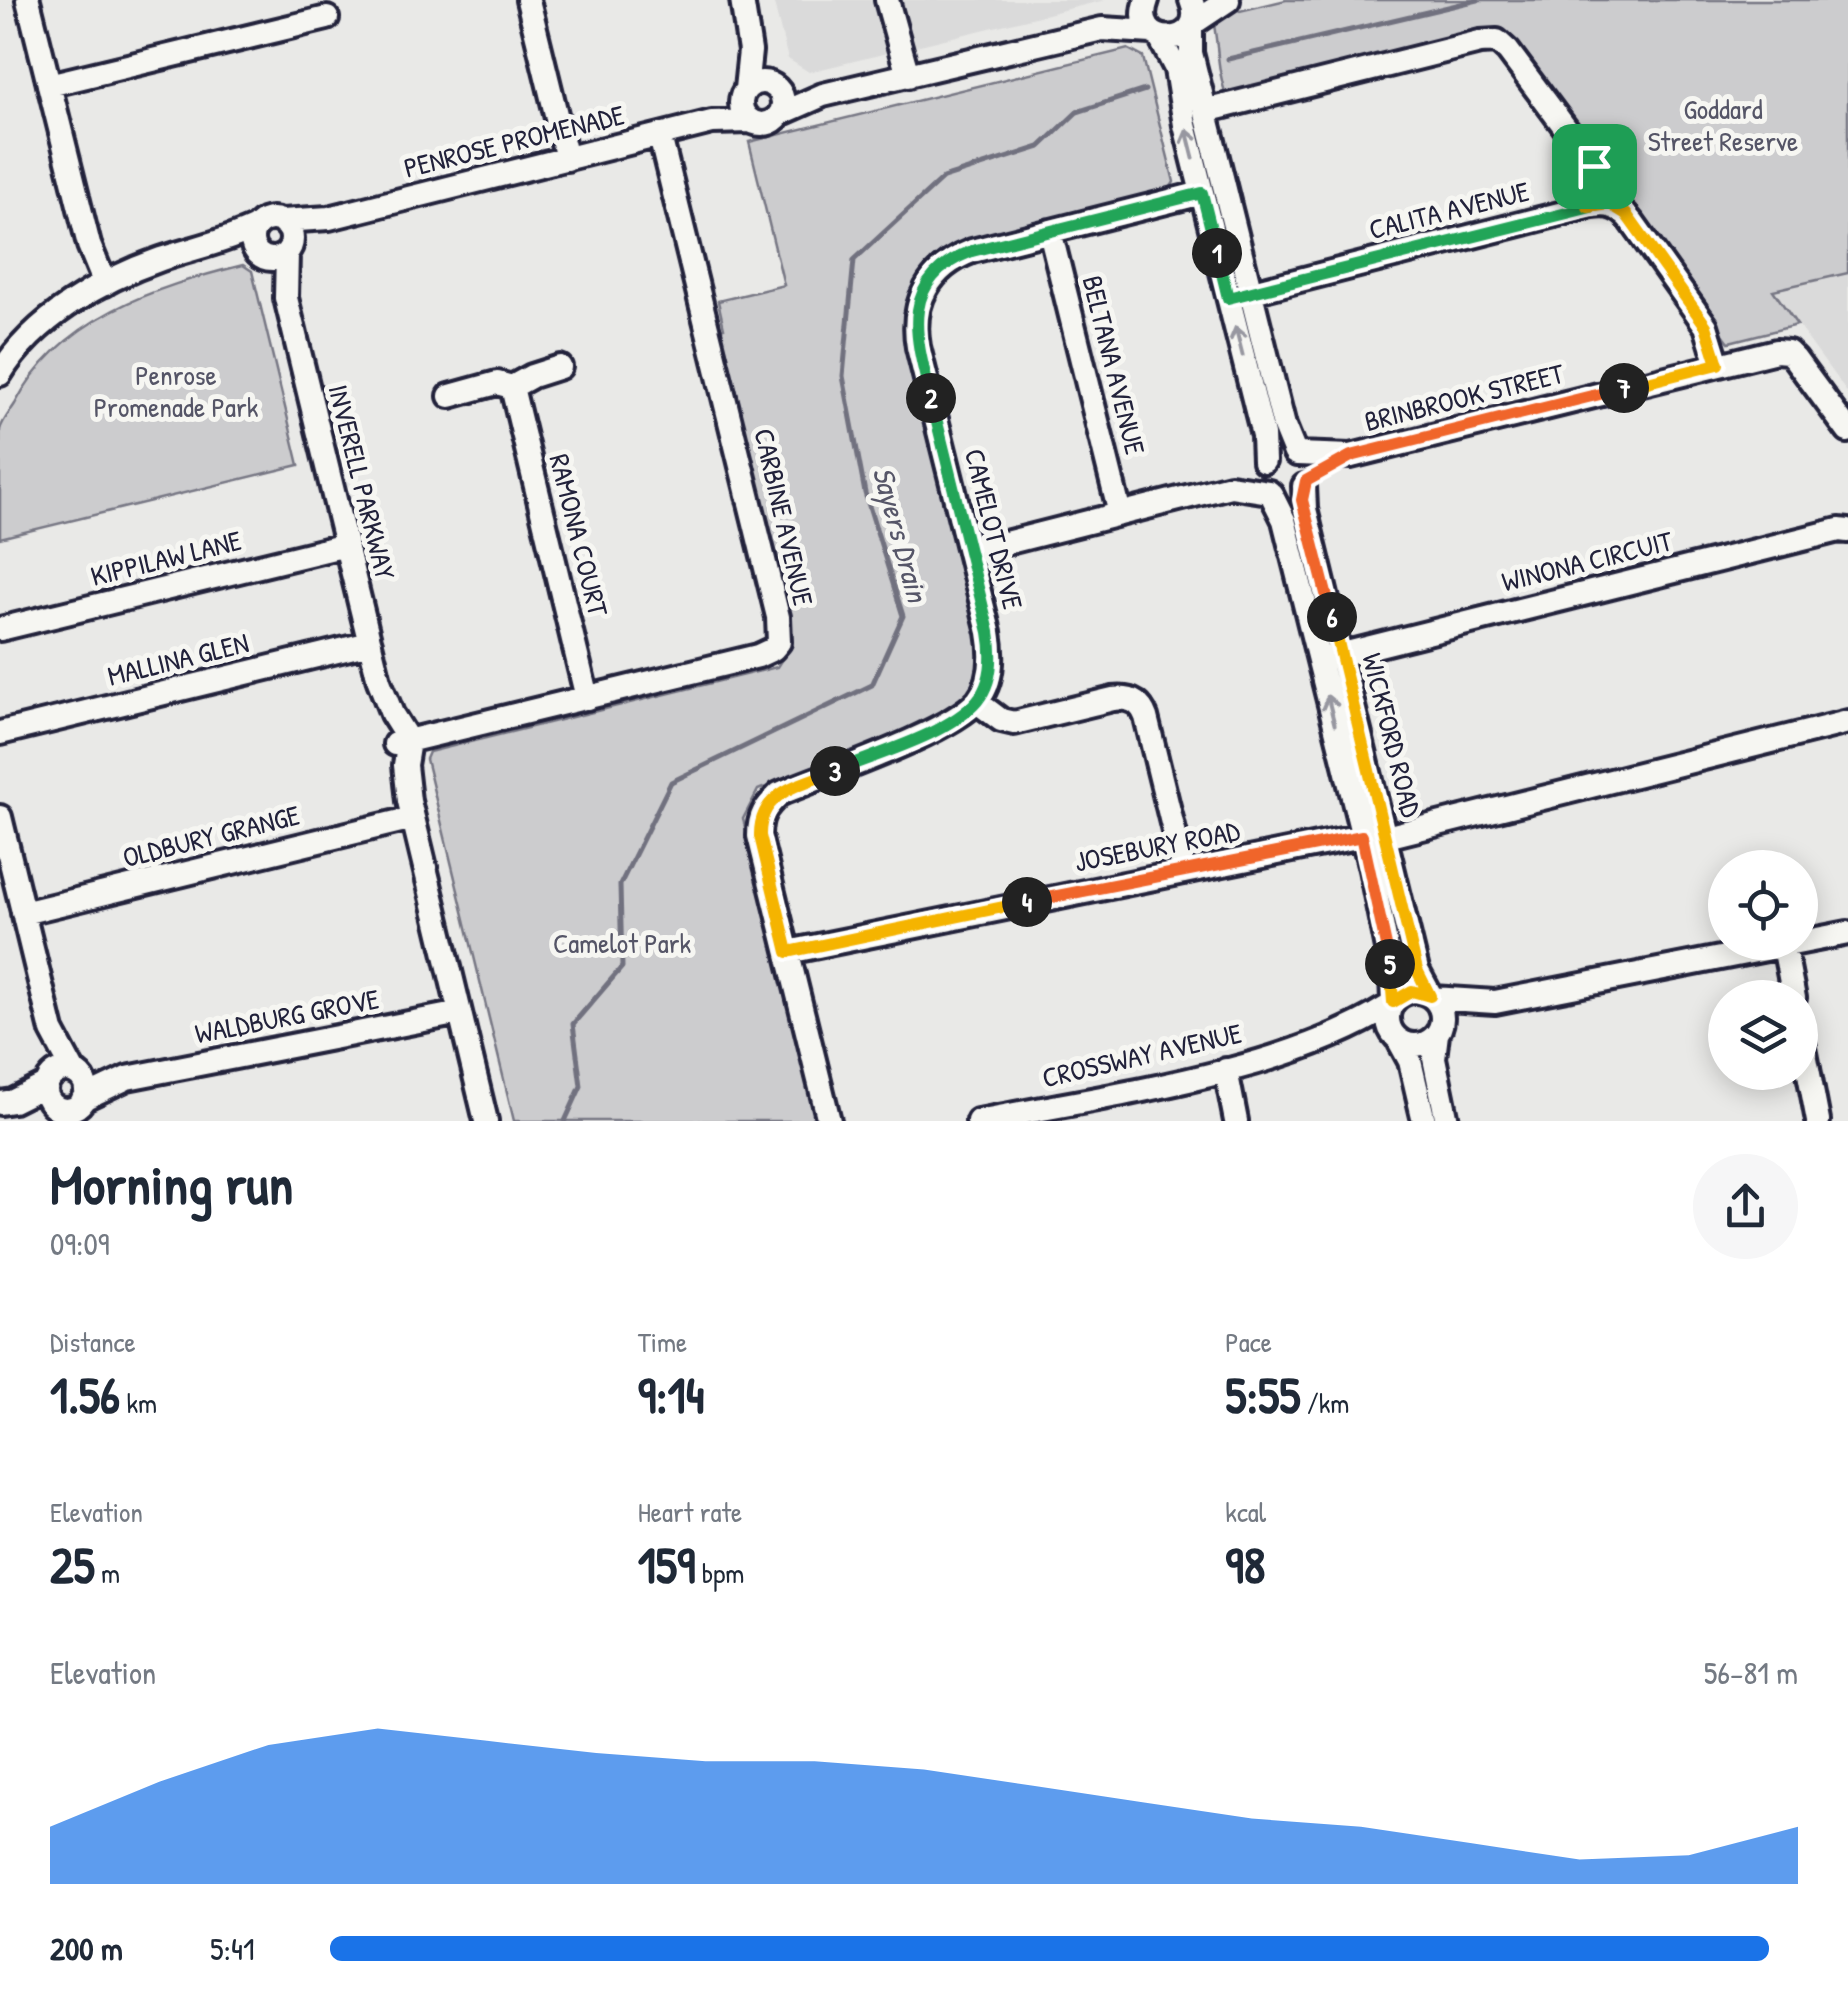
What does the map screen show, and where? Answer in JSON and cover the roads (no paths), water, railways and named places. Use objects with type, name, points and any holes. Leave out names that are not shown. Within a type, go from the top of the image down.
[{"type":"street","points":[[28,0],[88,245],[104,284]]},
{"type":"street","points":[[528,0],[566,159]]},
{"type":"street","points":[[742,0],[750,51],[742,108],[751,120],[768,122],[823,95],[1102,28],[1146,1]]},
{"type":"street","points":[[887,0],[908,76]]},
{"type":"street","points":[[1102,28],[1177,37],[1192,16],[1228,0]]},
{"type":"street","points":[[1146,1],[1144,16],[1176,68],[1202,193],[1284,426],[1306,466],[1305,484],[1292,496],[1230,486]]},
{"type":"street","points":[[1192,16],[1191,53],[1205,111],[1263,435],[1260,478],[1270,493]]},
{"type":"street","points":[[49,85],[327,18]]},
{"type":"street","points":[[1205,111],[1480,42],[1497,42],[1508,51],[1598,173],[1595,205],[1621,209],[1706,326],[1718,364]]},
{"type":"street","points":[[750,51],[782,98],[780,114]]},
{"type":"street","points":[[744,91],[756,82],[823,95]]},
{"type":"street","name":"PENROSE PROMENADE","points":[[712,122],[744,91]]},
{"type":"street","name":"PENROSE PROMENADE","points":[[282,222],[329,218],[712,122],[751,120]]},
{"type":"street","name":"CARBINE AVENUE","points":[[402,742],[758,656],[776,647],[780,636],[660,136]]},
{"type":"street","name":"CAMELOT DRIVE","points":[[976,702],[988,680],[992,657],[918,347],[916,310],[931,279],[955,258],[972,251],[1202,193]]},
{"type":"street","name":"CALITA AVENUE","points":[[1239,295],[1595,205]]},
{"type":"street","name":"PENROSE PROMENADE","points":[[289,249],[329,218]]},
{"type":"street","points":[[0,374],[29,337],[104,284],[159,260],[210,246],[266,220],[282,222],[292,235],[289,249],[279,258],[210,246]]},
{"type":"street","points":[[256,226],[252,238],[262,256]]},
{"type":"street","name":"BELTANA AVENUE","points":[[1050,232],[1120,514]]},
{"type":"street","name":"INVERELL PARKWAY","points":[[286,298],[289,249]]},
{"type":"street","name":"INVERELL PARKWAY","points":[[262,256],[286,298],[379,681],[402,742],[410,809],[486,1121]]},
{"type":"street","name":"BRINBROOK STREET","points":[[1296,453],[1351,456],[1776,350],[1788,352],[1848,431]]},
{"type":"street","points":[[450,396],[497,383],[512,386],[560,367]]},
{"type":"street","name":"RAMONA COURT","points":[[512,386],[587,698]]},
{"type":"street","points":[[970,552],[1230,486],[1274,452],[1296,453]]},
{"type":"street","name":"BRINBROOK STREET","points":[[1305,484],[1351,456]]},
{"type":"street","name":"WICKFORD ROAD","points":[[1305,484],[1302,500],[1330,657],[1374,837],[1417,970],[1432,997]]},
{"type":"street","name":"WICKFORD ROAD","points":[[1270,493],[1284,520],[1330,657]]},
{"type":"street","name":"WINONA CIRCUIT","points":[[1330,657],[1839,530],[1848,531]]},
{"type":"street","name":"KIPPILAW LANE","points":[[0,630],[346,545]]},
{"type":"street","name":"MALLINA GLEN","points":[[0,733],[370,643]]},
{"type":"street","points":[[829,1121],[760,836],[759,820],[764,808],[779,794],[938,728],[976,702],[1001,720],[1014,722],[1127,698],[1137,703],[1146,717],[1184,872]]},
{"type":"street","points":[[1374,837],[1848,722]]},
{"type":"street","name":"OLDBURY GRANGE","points":[[23,913],[410,809]]},
{"type":"street","points":[[0,817],[52,1030],[54,1100]]},
{"type":"street","name":"WICKFORD ROAD","points":[[1374,837],[1392,1004]]},
{"type":"street","name":"JOSEBURY ROAD","points":[[788,952],[1374,837]]},
{"type":"street","points":[[1818,939],[1848,933]]},
{"type":"street","points":[[1424,1121],[1410,1061],[1388,1023],[1392,1004],[1412,991],[1432,997],[1495,1002],[1712,960]]},
{"type":"street","points":[[1432,997],[1442,1015],[1434,1058],[1447,1121]]},
{"type":"street","points":[[1398,1039],[1419,1044],[1495,1002]]},
{"type":"street","name":"CROSSWAY AVENUE","points":[[978,1121],[1049,1114],[1226,1070],[1318,1042],[1392,1004]]},
{"type":"street","name":"WALDBURG GROVE","points":[[76,1073],[126,1078],[460,1013]]},
{"type":"street","points":[[6,1102],[54,1100],[71,1110],[82,1107],[86,1088],[52,1030]]},
{"type":"street","name":"CROSSWAY AVENUE","points":[[1318,1042],[1376,1036],[1398,1039]]},
{"type":"street","points":[[1226,1070],[1236,1121]]},
{"type":"street","points":[[54,1100],[60,1071],[76,1073]]},
{"type":"street","name":"WALDBURG GROVE","points":[[82,1107],[126,1078]]},
{"type":"street","points":[[1812,1090],[1818,1121]]},
{"type":"waterway","name":"Sayers Drain","points":[[1228,59],[1478,0]]},
{"type":"waterway","name":"Sayers Drain","points":[[565,1121],[581,1086],[573,1024],[622,967],[620,885],[671,782],[872,685],[903,616],[865,493],[843,376],[854,260],[943,178],[1040,147],[1077,112],[1145,90]]},
{"type":"park label","name":"Goddard Street Reserve","points":[[1723,125]]},
{"type":"park label","name":"Penrose Promenade Park","points":[[176,391]]},
{"type":"park label","name":"Camelot Park","points":[[622,943]]}]
